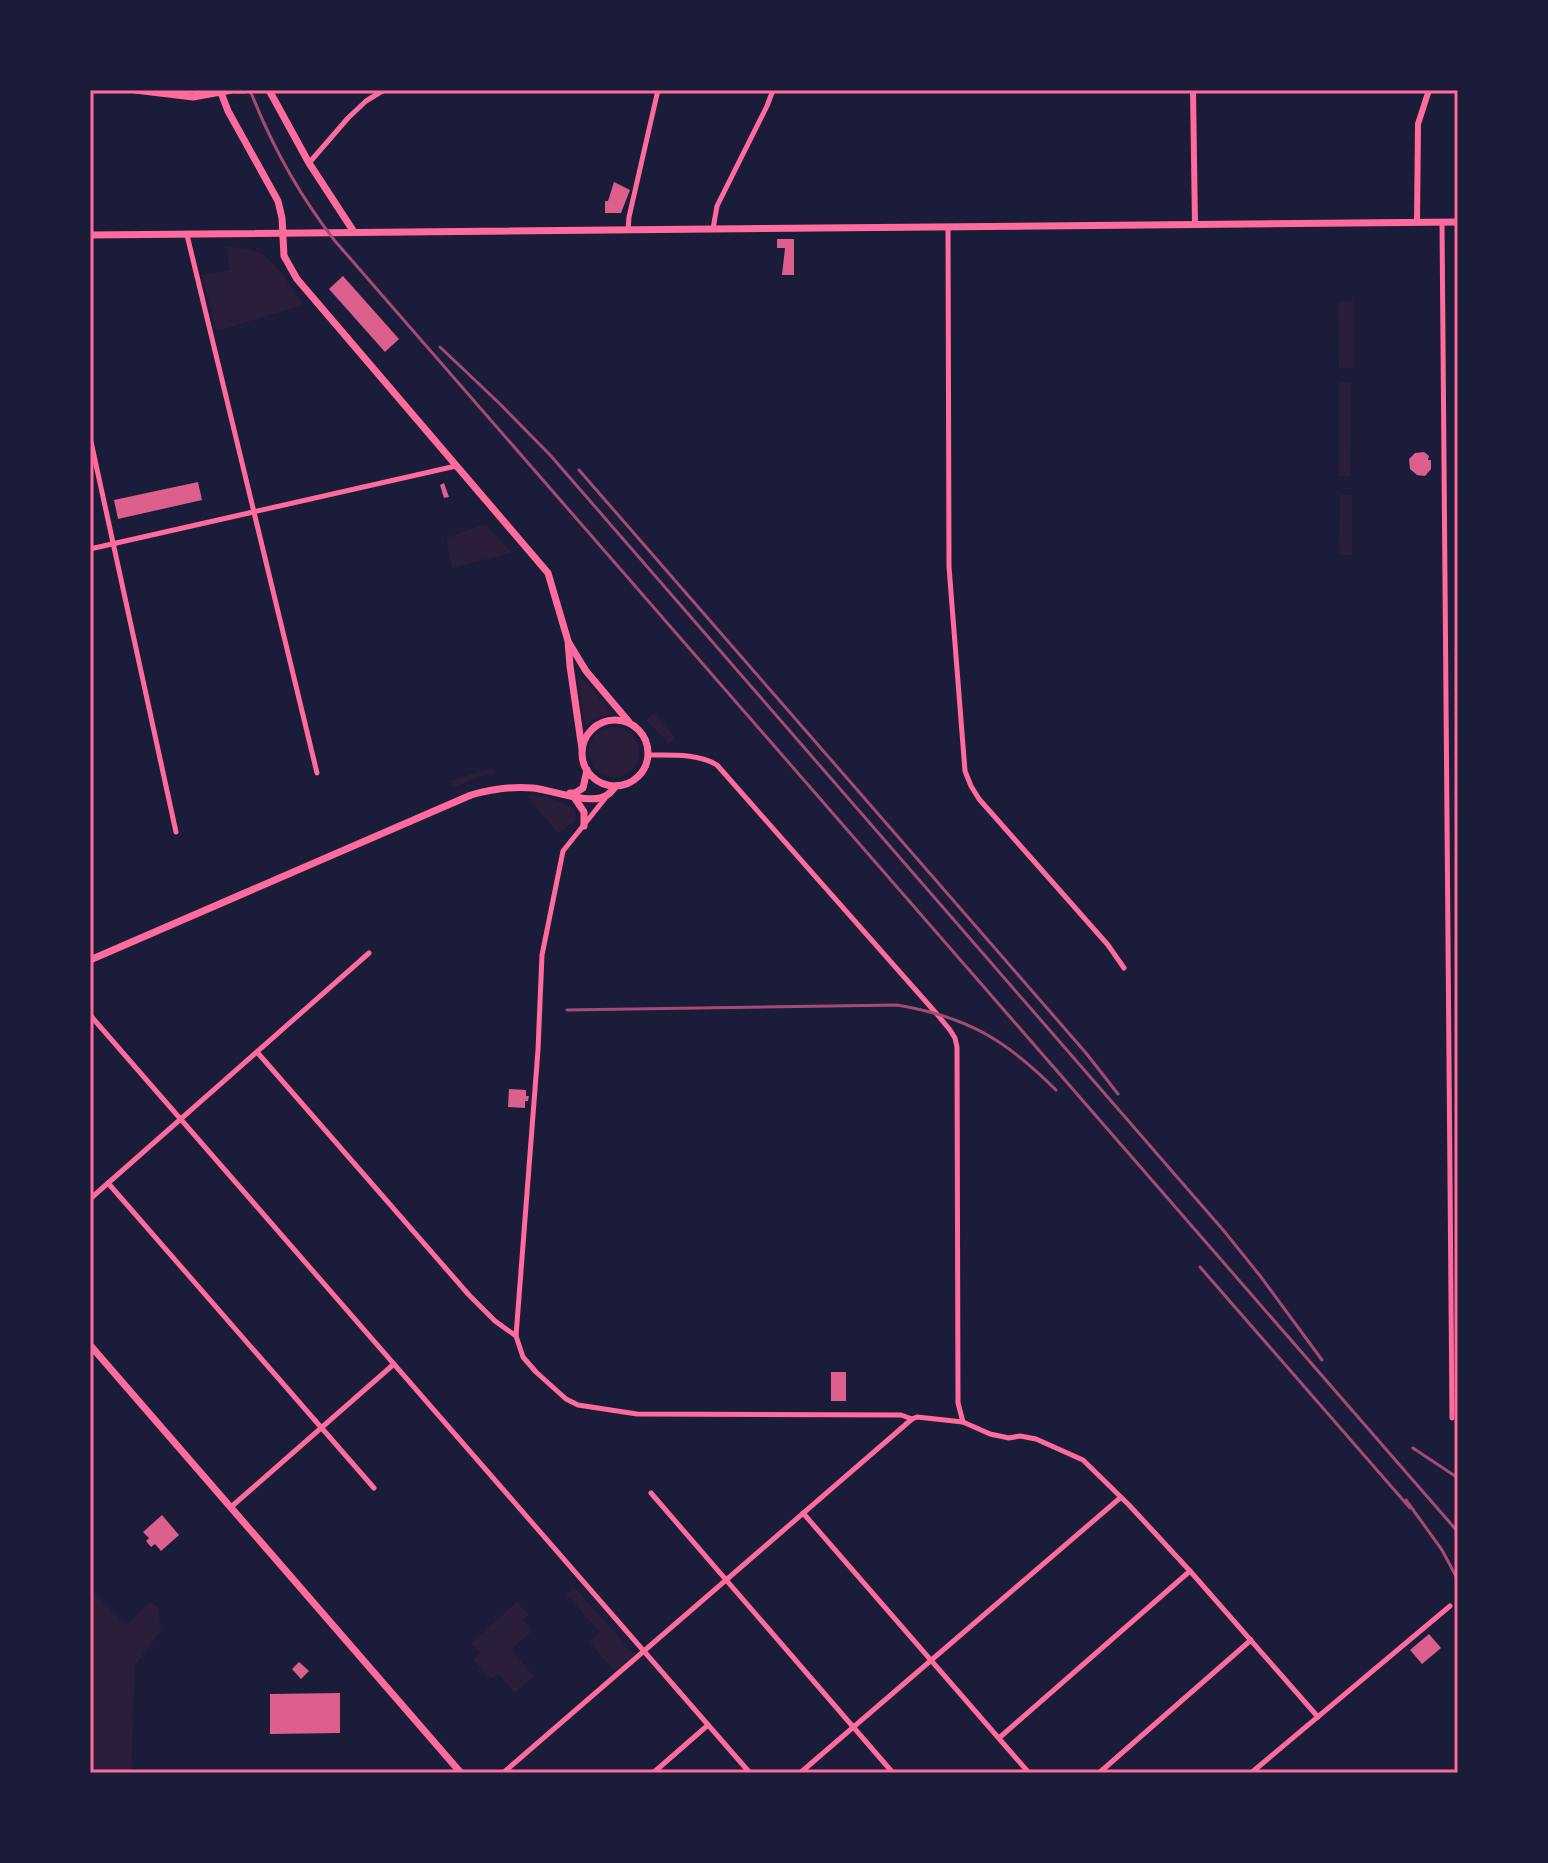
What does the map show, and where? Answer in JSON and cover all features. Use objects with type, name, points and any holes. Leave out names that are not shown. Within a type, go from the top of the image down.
[{"type":"main road","points":[[135,90],[193,97],[245,90]]},
{"type":"main road","points":[[269,90],[309,163],[354,232]]},
{"type":"main road","points":[[90,960],[471,795],[515,787],[575,793],[586,782],[587,770],[583,760],[568,641],[548,573],[297,279],[284,256],[278,201],[220,91]]},
{"type":"main road","points":[[90,235],[1458,222]]},
{"type":"main road","points":[[568,641],[586,671],[642,734],[648,755],[639,775],[628,783],[616,786],[602,783],[587,770]]},
{"type":"main road","points":[[582,749],[589,732],[604,722],[613,720],[630,724]]},
{"type":"main road","points":[[562,793],[590,799],[607,795],[616,786]]},
{"type":"main road","points":[[574,797],[584,812],[584,826]]},
{"type":"main road","points":[[90,1345],[461,1773]]},
{"type":"street","points":[[309,163],[348,118],[384,90]]},
{"type":"street","points":[[628,230],[658,90]]},
{"type":"street","points":[[713,229],[717,206],[773,90]]},
{"type":"street","points":[[1193,90],[1195,225]]},
{"type":"street","points":[[1417,222],[1418,124],[1429,90]]},
{"type":"street","points":[[1442,222],[1455,1283],[1452,1418]]},
{"type":"street","points":[[948,227],[949,567],[965,771],[979,799],[1108,945],[1124,968]]},
{"type":"street","points":[[187,235],[317,773]]},
{"type":"street","points":[[90,437],[176,832]]},
{"type":"street","points":[[90,549],[456,466]]},
{"type":"street","points":[[648,755],[678,755],[717,765],[955,1038],[958,1403],[963,1422]]},
{"type":"street","points":[[607,795],[563,851],[542,955],[533,1125],[516,1336],[523,1357],[566,1399],[578,1405],[637,1414],[901,1415],[912,1419]]},
{"type":"street","points":[[90,1199],[369,953]]},
{"type":"street","points":[[90,1015],[750,1773]]},
{"type":"street","points":[[257,1052],[469,1295],[495,1321],[516,1336]]},
{"type":"street","points":[[108,1183],[374,1488]]},
{"type":"street","points":[[231,1507],[394,1364]]},
{"type":"street","points":[[503,1773],[917,1417],[963,1422],[990,1434],[1009,1438],[1020,1436],[1036,1439],[1083,1460],[1190,1571],[1318,1717]]},
{"type":"street","points":[[651,1493],[893,1773]]},
{"type":"street","points":[[800,1773],[1120,1498]]},
{"type":"street","points":[[803,1513],[1029,1773]]},
{"type":"street","points":[[999,1738],[1190,1571]]},
{"type":"street","points":[[1251,1773],[1450,1606]]},
{"type":"street","points":[[1099,1773],[1251,1640]]},
{"type":"street","points":[[653,1773],[708,1725]]},
{"type":"shaded area","points":[[226,246],[258,252],[271,261],[303,305],[217,331],[201,275],[230,270]]},
{"type":"shaded area","points":[[1353,301],[1353,368],[1339,368],[1338,302]]},
{"type":"shaded area","points":[[1339,382],[1351,382],[1350,476],[1339,476]]},
{"type":"shaded area","points":[[1340,495],[1352,495],[1352,555],[1339,555]]},
{"type":"shaded area","points":[[485,524],[512,553],[452,568],[446,538]]},
{"type":"shaded area","points":[[579,678],[582,678],[612,714],[585,724]]},
{"type":"shaded area","points":[[651,714],[675,737],[669,744],[647,721]]},
{"type":"shaded area","points":[[614,727],[631,735],[639,752],[631,769],[614,777],[597,769],[589,752],[597,735]]},
{"type":"shaded area","points":[[493,769],[497,774],[481,776],[453,788],[450,781],[481,771]]},
{"type":"shaded area","points":[[527,795],[544,796],[575,809],[576,820],[561,832],[556,831]]},
{"type":"shaded area","points":[[574,1587],[634,1654],[615,1671],[589,1642],[600,1632],[566,1594]]},
{"type":"shaded area","points":[[90,1588],[126,1625],[150,1602],[158,1607],[161,1631],[135,1665],[131,1773],[90,1773]]},
{"type":"shaded area","points":[[517,1602],[529,1615],[523,1620],[532,1631],[511,1650],[534,1676],[515,1693],[498,1674],[491,1679],[473,1660],[480,1653],[471,1643]]},
{"type":"building","points":[[614,182],[630,190],[621,213],[605,213],[605,201],[608,201]]},
{"type":"building","points":[[777,239],[794,239],[794,275],[782,275],[785,248],[777,248]]},
{"type":"building","points":[[343,276],[399,339],[385,352],[329,289]]},
{"type":"building","points":[[1424,452],[1431,460],[1431,469],[1425,476],[1417,475],[1410,469],[1409,459],[1415,453]]},
{"type":"building","points":[[198,482],[202,500],[118,519],[114,500]]},
{"type":"building","points":[[444,483],[449,497],[444,498],[440,485]]},
{"type":"building","points":[[509,1089],[526,1090],[526,1096],[529,1096],[525,1108],[508,1107]]},
{"type":"building","points":[[831,1372],[846,1372],[846,1401],[831,1401]]},
{"type":"building","points":[[162,1515],[179,1535],[161,1551],[155,1544],[151,1547],[146,1541],[149,1538],[143,1532]]},
{"type":"building","points":[[1429,1634],[1441,1648],[1422,1664],[1410,1650]]},
{"type":"building","points":[[299,1662],[309,1671],[301,1679],[292,1669]]},
{"type":"building","points":[[340,1693],[340,1733],[270,1734],[270,1694]]},
{"type":"railway","points":[[250,90],[287,168],[309,206],[335,241],[1458,1532]]},
{"type":"railway","points":[[440,347],[551,456],[1224,1231],[1322,1360]]},
{"type":"railway","points":[[579,470],[1086,1053],[1118,1094]]},
{"type":"railway","points":[[567,1010],[897,1005],[945,1016],[984,1033],[1020,1057],[1056,1090]]},
{"type":"railway","points":[[1200,1267],[1410,1508]]},
{"type":"railway","points":[[1413,1448],[1458,1478]]},
{"type":"railway","points":[[1406,1500],[1442,1550],[1458,1580]]}]
